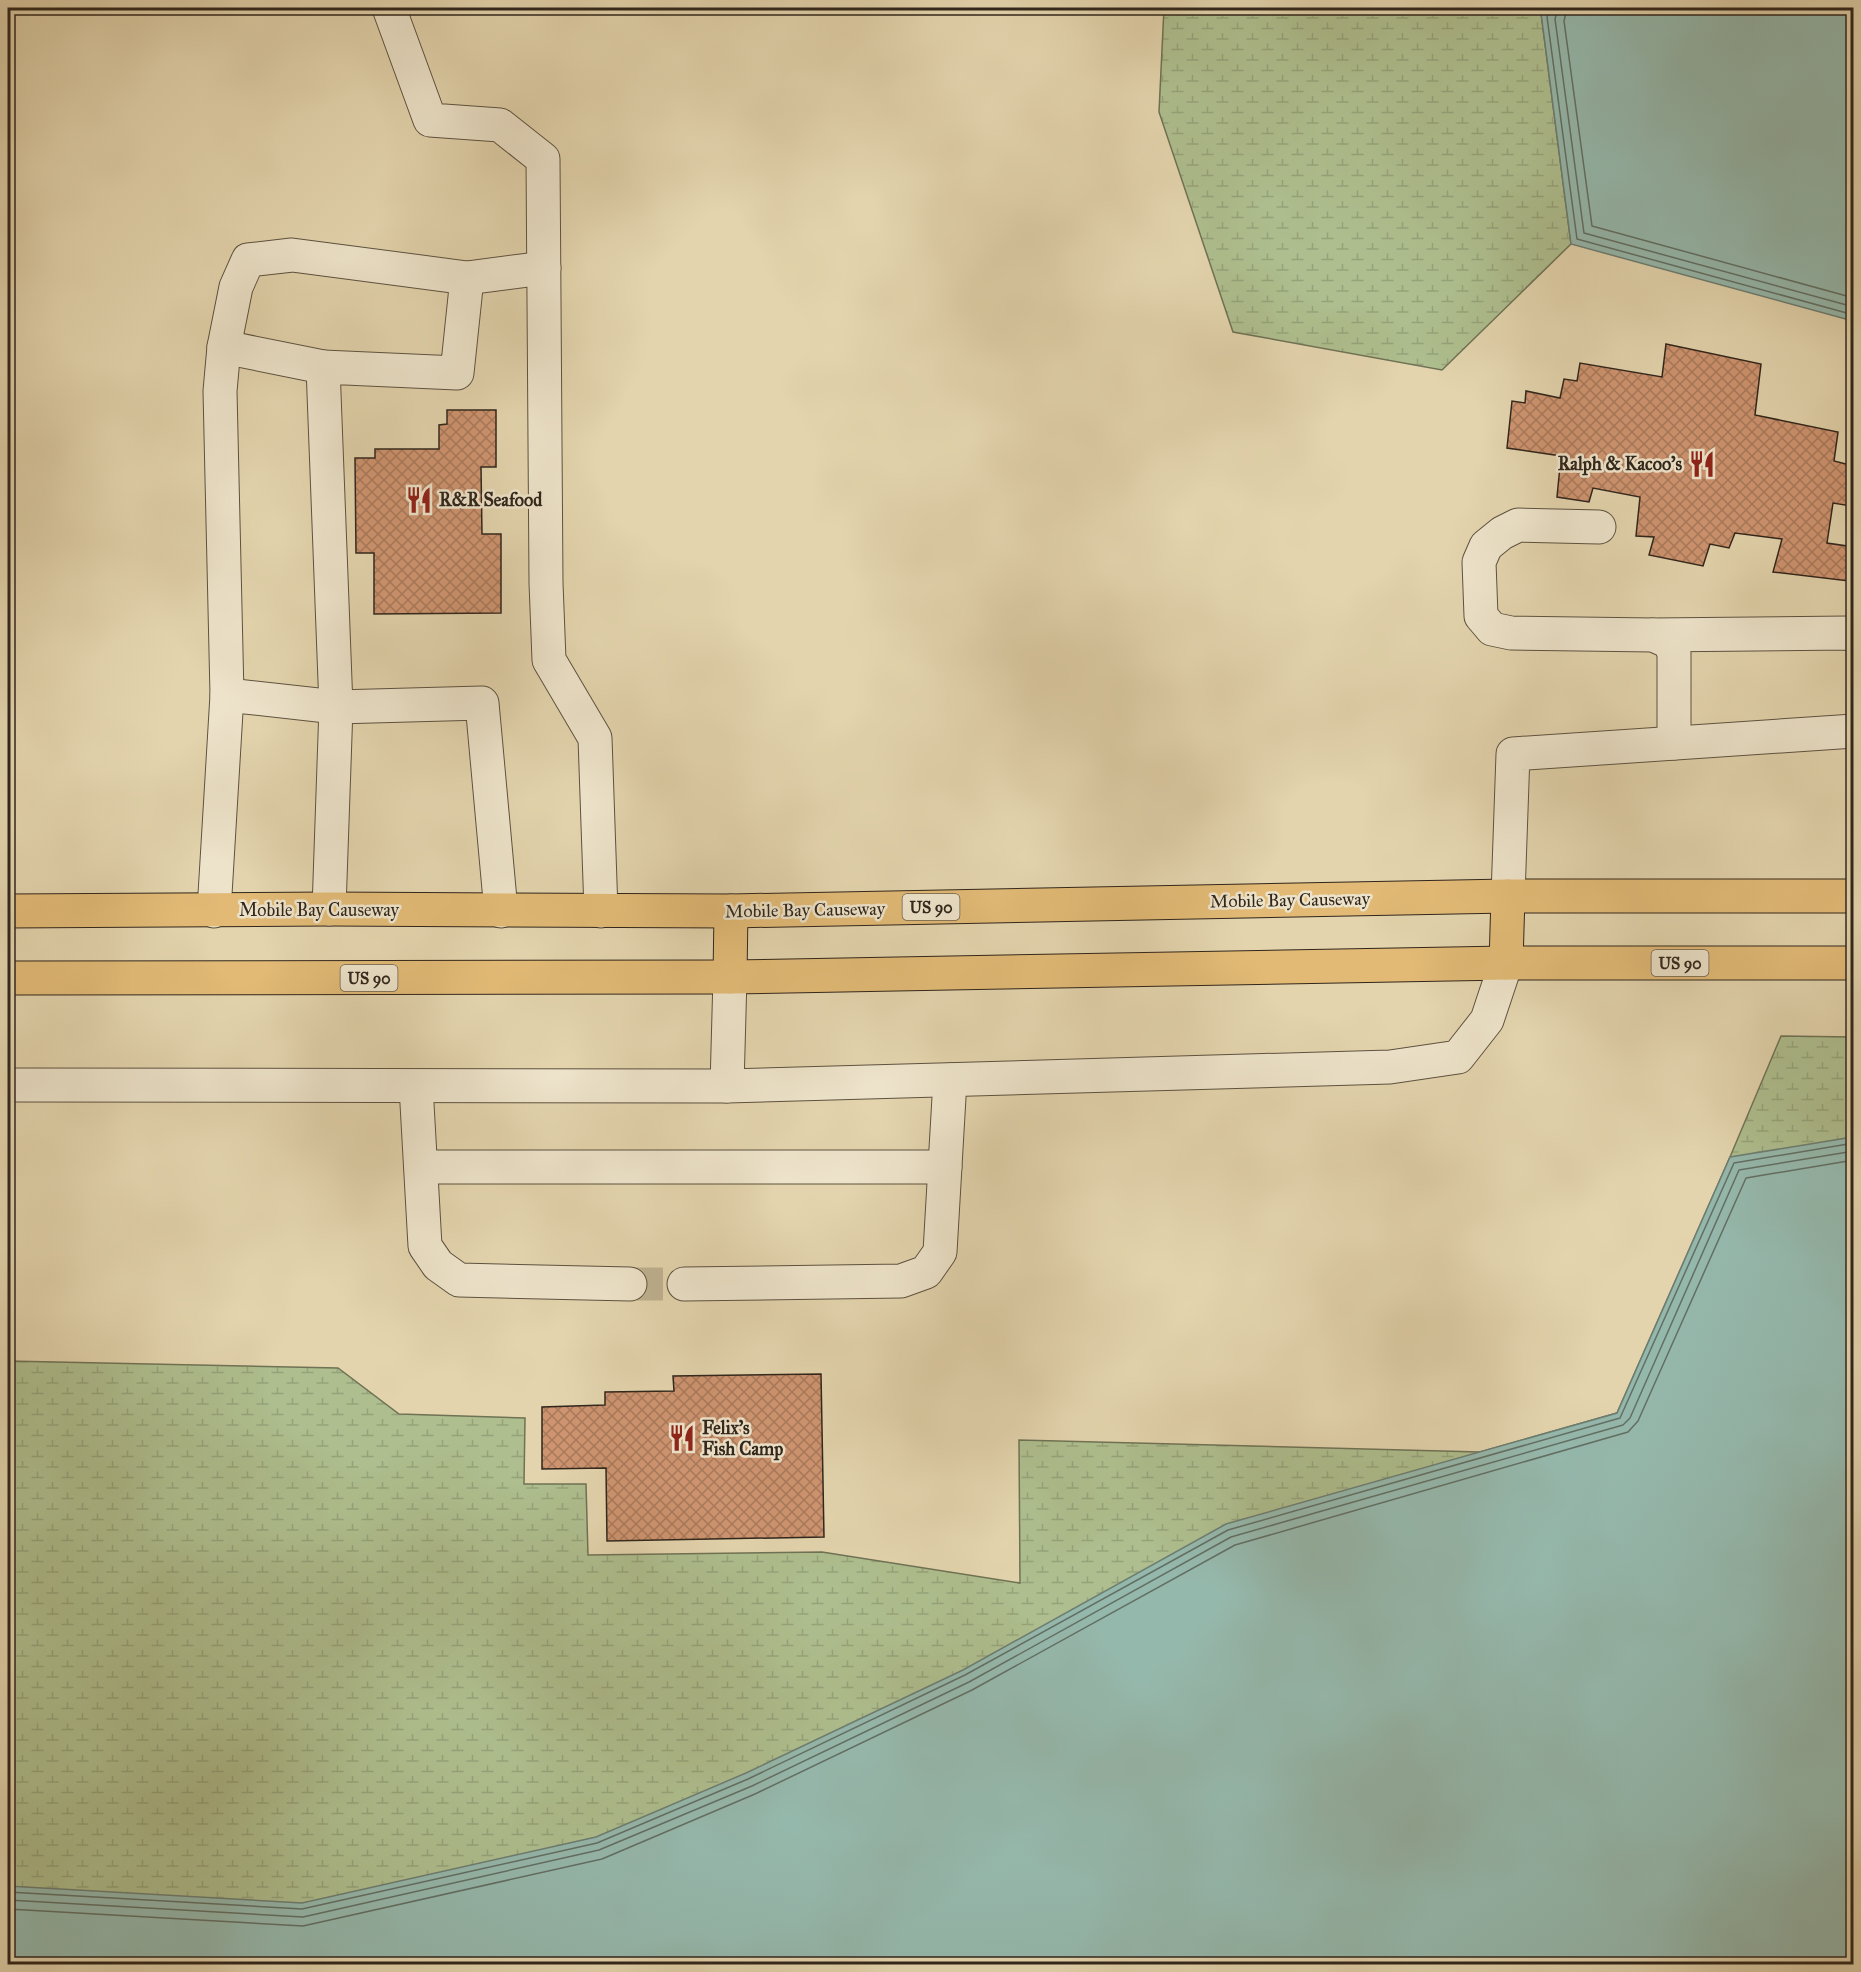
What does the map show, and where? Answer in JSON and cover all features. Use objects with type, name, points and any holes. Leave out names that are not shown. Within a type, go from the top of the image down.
[{"type":"main road","name":"Mobile Bay Causeway","points":[[8,911],[329,909],[731,911],[1508,896],[1854,896]]},
{"type":"main road","points":[[1506,963],[1508,896]]},
{"type":"main road","points":[[730,977],[731,911]]},
{"type":"main road","name":"US 90","points":[[8,978],[730,977],[1506,963],[1854,963]]},
{"type":"lane","points":[[390,8],[430,120],[500,125],[543,159],[546,583],[549,660],[595,738],[602,911]]},
{"type":"lane","points":[[214,911],[227,695],[220,391],[224,348],[236,287],[248,260],[292,255],[467,278],[544,268]]},
{"type":"lane","points":[[224,348],[323,367],[457,373],[467,278]]},
{"type":"lane","points":[[323,367],[336,707],[329,909]]},
{"type":"lane","points":[[1599,526],[1518,525],[1502,533],[1486,546],[1479,562],[1481,616],[1492,629],[1511,633],[1653,635],[1848,633],[1854,636]]},
{"type":"lane","points":[[1653,635],[1669,642],[1674,653],[1674,743]]},
{"type":"lane","points":[[227,695],[336,707],[482,703],[501,911]]},
{"type":"lane","points":[[1508,896],[1513,754],[1854,731]]},
{"type":"lane","points":[[8,1085],[728,1086],[1390,1067],[1458,1057],[1487,1020],[1506,963]]},
{"type":"lane","points":[[728,1086],[730,977]]},
{"type":"lane","points":[[684,1284],[901,1281],[927,1272],[940,1252],[950,1080]]},
{"type":"lane","points":[[416,1086],[425,1246],[438,1265],[459,1280],[630,1284]]},
{"type":"lane","points":[[421,1167],[945,1167]]},
{"type":"green space","points":[[1164,8],[1546,8],[1541,13],[1571,244],[1442,370],[1233,332],[1159,112]]},
{"type":"green space","points":[[1781,1036],[1853,1037],[1853,1964],[8,1964],[8,1361],[338,1368],[399,1414],[525,1418],[524,1484],[586,1484],[588,1555],[822,1552],[1020,1583],[1019,1440],[1480,1452],[1617,1413]]},
{"type":"water","points":[[1546,8],[1853,8],[1853,321],[1571,244],[1541,13]]},
{"type":"water","points":[[1853,1137],[1853,1964],[8,1964],[8,1886],[302,1903],[596,1837],[746,1773],[963,1670],[1226,1524],[1617,1413],[1730,1157]]},
{"type":"building","name":"Ralph & Kacoo's","points":[[1666,344],[1761,364],[1755,415],[1838,432],[1834,461],[1854,466],[1854,492],[1851,506],[1833,503],[1827,543],[1854,547],[1854,562],[1849,581],[1773,572],[1782,539],[1735,533],[1729,548],[1710,544],[1703,566],[1649,555],[1654,537],[1636,536],[1640,497],[1593,488],[1589,502],[1557,497],[1561,456],[1507,448],[1512,401],[1525,403],[1526,391],[1560,398],[1564,379],[1577,381],[1580,363],[1662,377]]},
{"type":"building","name":"R&R Seafood","points":[[447,410],[496,410],[496,467],[481,467],[482,534],[501,534],[501,613],[374,614],[374,553],[356,553],[355,458],[375,458],[375,449],[439,449],[439,425],[447,424]]},
{"type":"building","name":"Felix's Fish Camp","points":[[821,1374],[824,1537],[607,1541],[606,1468],[542,1469],[542,1407],[605,1405],[605,1392],[674,1391],[673,1376]]},
{"type":"tunnel","points":[[630,1284],[684,1284]]},
{"type":"place","name":"Ralph & Kacoo's","points":[[1702,464]]},
{"type":"place","name":"R&R Seafood","points":[[419,500]]},
{"type":"place","name":"Felix's Fish Camp","points":[[682,1438]]}]
